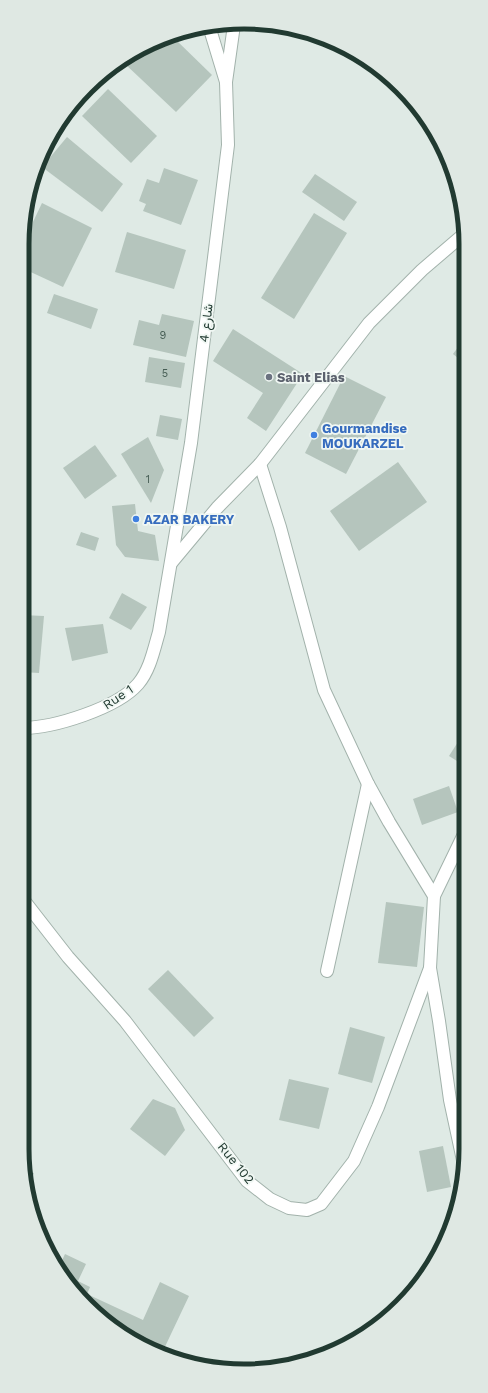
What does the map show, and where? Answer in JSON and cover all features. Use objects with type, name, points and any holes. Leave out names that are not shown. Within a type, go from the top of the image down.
[{"type":"street","points":[[226,82],[233,29]]},
{"type":"street","points":[[210,32],[226,82]]},
{"type":"street","name":"شارع 4","points":[[171,563],[191,443],[228,145],[226,82]]},
{"type":"street","points":[[171,563],[217,508],[260,464],[369,323],[422,270],[459,238]]},
{"type":"street","points":[[260,464],[280,527],[324,690],[368,784],[392,828],[434,896]]},
{"type":"street","name":"Rue 1","points":[[29,727],[70,719],[108,707],[138,684],[152,657],[159,632],[171,563]]},
{"type":"street","points":[[327,971],[368,784]]},
{"type":"street","points":[[459,844],[434,896],[430,968],[450,1100],[459,1142]]},
{"type":"street","name":"Rue 102","points":[[29,907],[68,957],[124,1021],[247,1181],[270,1199],[289,1208],[307,1210],[321,1204],[354,1161],[378,1107],[430,968]]},
{"type":"building","points":[[176,40],[212,75],[176,112],[126,65],[149,51]]},
{"type":"building","points":[[108,89],[157,136],[131,163],[82,116]]},
{"type":"building","points":[[67,137],[123,184],[102,212],[43,168]]},
{"type":"building","points":[[164,168],[198,180],[181,225],[143,211],[146,204],[139,201],[147,179],[159,183]]},
{"type":"building","points":[[315,174],[357,202],[344,221],[302,192]]},
{"type":"building","points":[[42,203],[92,228],[63,287],[29,271],[29,230]]},
{"type":"building","points":[[314,213],[347,233],[294,319],[261,298]]},
{"type":"building","points":[[127,232],[186,250],[174,289],[115,272]]},
{"type":"building","points":[[54,294],[98,309],[91,329],[47,313]]},
{"type":"building","points":[[162,314],[194,321],[186,357],[133,345],[139,320],[159,325]]},
{"type":"building","name":"Saint Elias","points":[[233,329],[303,374],[266,431],[247,418],[263,393],[213,361]]},
{"type":"building","points":[[459,346],[459,359],[453,354]]},
{"type":"building","points":[[149,357],[185,363],[181,388],[145,382]]},
{"type":"building","points":[[344,376],[386,397],[346,474],[305,453]]},
{"type":"building","points":[[160,415],[182,419],[178,440],[156,436]]},
{"type":"building","points":[[148,437],[164,470],[151,503],[121,454]]},
{"type":"building","points":[[95,445],[117,476],[85,499],[63,468]]},
{"type":"building","points":[[398,462],[427,502],[359,551],[330,511]]},
{"type":"building","points":[[135,504],[138,531],[155,535],[159,561],[125,557],[116,545],[112,506]]},
{"type":"building","points":[[81,532],[99,538],[95,551],[76,545]]},
{"type":"building","points":[[122,593],[147,607],[131,630],[109,618]]},
{"type":"building","points":[[29,615],[44,616],[39,673],[29,672]]},
{"type":"building","points":[[103,624],[108,653],[72,661],[65,628]]},
{"type":"building","points":[[459,740],[459,762],[449,756]]},
{"type":"building","points":[[449,786],[458,812],[422,825],[413,799]]},
{"type":"building","points":[[386,902],[424,907],[417,967],[378,963]]},
{"type":"building","points":[[168,970],[214,1018],[194,1037],[148,989]]},
{"type":"building","points":[[350,1027],[385,1037],[372,1083],[338,1074]]},
{"type":"building","points":[[289,1079],[329,1088],[319,1129],[279,1120]]},
{"type":"building","points":[[153,1099],[175,1108],[185,1130],[165,1156],[130,1129]]},
{"type":"building","points":[[443,1146],[451,1187],[427,1192],[419,1151]]},
{"type":"building","points":[[30,1172],[34,1173],[31,1180]]},
{"type":"building","points":[[65,1254],[86,1264],[78,1281],[90,1287],[87,1294],[143,1320],[160,1282],[189,1296],[164,1349],[136,1335],[102,1311],[82,1291],[61,1262]]},
{"type":"place","name":"Saint Elias","points":[[269,377]]},
{"type":"place","name":"Gourmandise MOUKARZEL","points":[[314,435]]},
{"type":"place","name":"AZAR BAKERY","points":[[136,519]]}]
